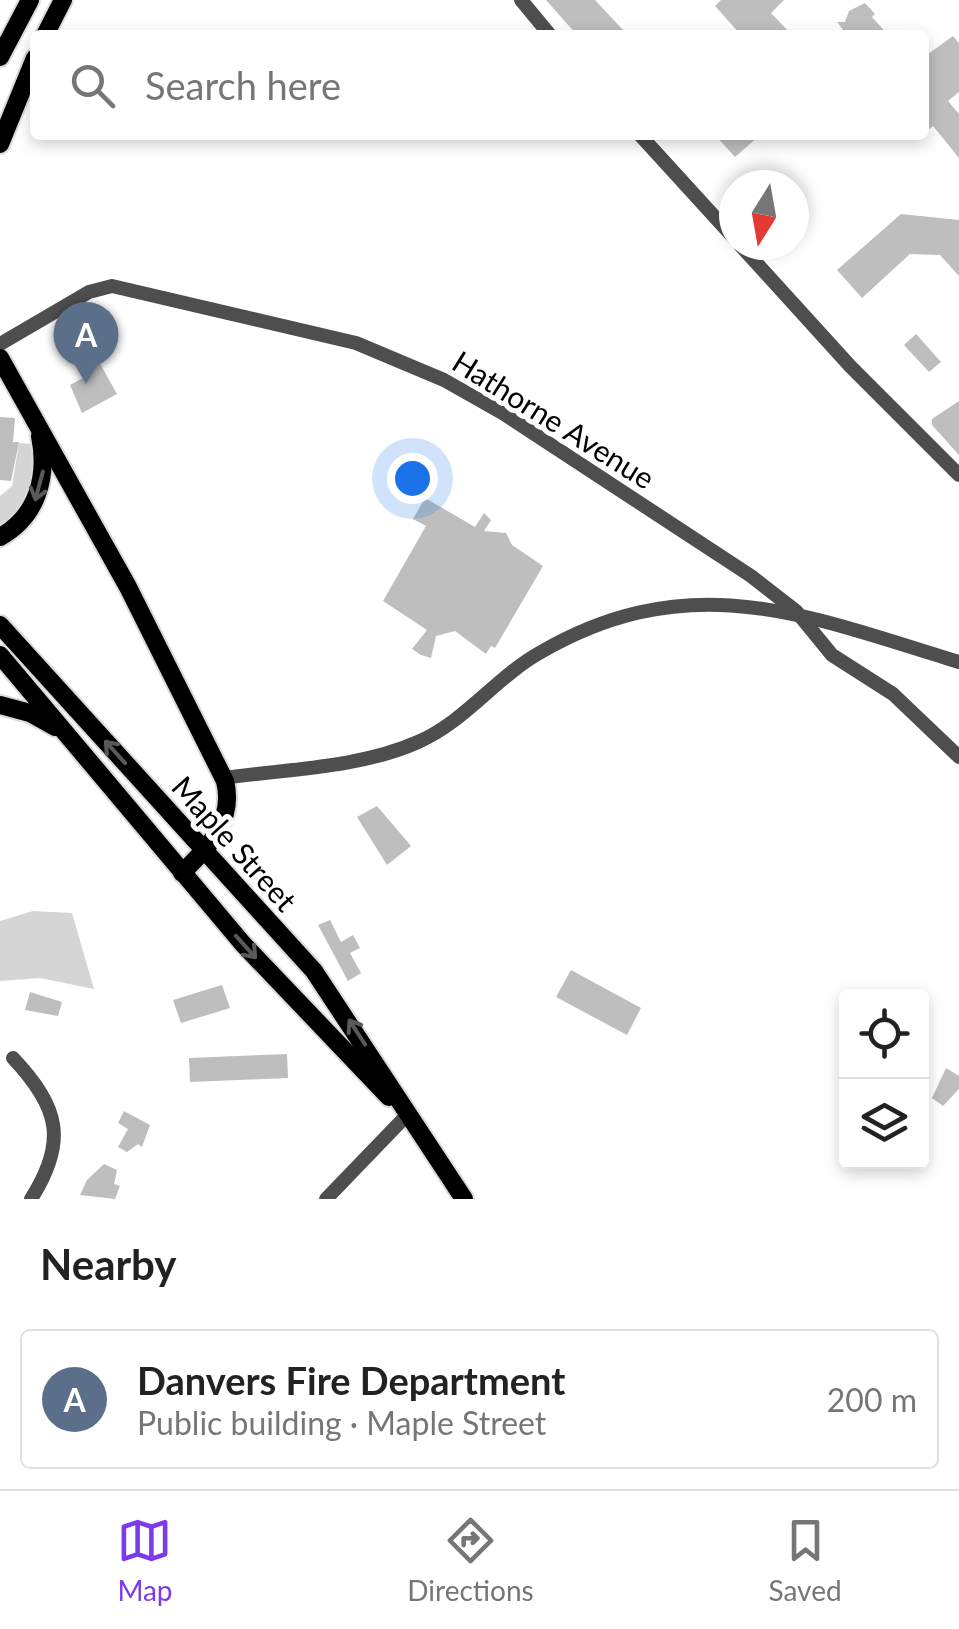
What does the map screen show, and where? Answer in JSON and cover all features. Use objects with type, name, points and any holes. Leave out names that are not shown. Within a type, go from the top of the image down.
[{"type":"main road","points":[[0,57],[30,0]]},
{"type":"main road","points":[[48,30],[63,0]]},
{"type":"main road","points":[[0,120],[30,65]]},
{"type":"main road","points":[[0,144],[30,69]]},
{"type":"main road","name":"Maple Street","points":[[0,358],[135,600],[224,778]]},
{"type":"main road","points":[[0,536],[27,515],[40,489],[44,457],[36,421]]},
{"type":"main road","name":"Maple Street","points":[[0,625],[314,971],[464,1199]]},
{"type":"main road","name":"Maple Street","points":[[0,655],[253,955],[407,1115]]},
{"type":"main road","points":[[0,706],[30,713],[70,739]]},
{"type":"main road","points":[[182,873],[205,850],[226,813],[224,778]]},
{"type":"street","points":[[521,0],[546,30]]},
{"type":"street","points":[[645,140],[719,222]]},
{"type":"street","points":[[754,260],[850,366],[959,475]]},
{"type":"street","name":"Hathorne Avenue","points":[[0,344],[89,292],[112,286],[376,350],[504,414],[751,576],[796,611],[832,655],[893,694],[959,757]]},
{"type":"street","points":[[224,778],[379,755],[421,741],[466,713],[536,654],[606,620],[710,605],[796,611],[959,662]]},
{"type":"street","points":[[14,1058],[36,1083],[54,1124],[51,1161],[31,1199]]},
{"type":"street","points":[[326,1199],[407,1115]]},
{"type":"shaded area","points":[[19,443],[34,444],[33,481],[24,502],[0,530],[0,496],[12,486]]},
{"type":"shaded area","points":[[33,911],[72,913],[94,989],[40,978],[0,981],[0,921]]},
{"type":"building","points":[[546,0],[595,0],[623,30],[573,30]]},
{"type":"building","points":[[721,0],[784,0],[771,13],[787,30],[737,30],[715,6]]},
{"type":"building","points":[[865,3],[884,30],[843,30],[837,22],[845,22],[849,11]]},
{"type":"building","points":[[953,36],[959,43],[959,92],[948,101],[959,114],[959,158],[933,126],[929,129],[929,53]]},
{"type":"building","points":[[720,140],[754,140],[735,157]]},
{"type":"building","points":[[901,214],[959,220],[959,276],[940,255],[910,254],[862,298],[837,270]]},
{"type":"building","points":[[916,334],[941,362],[929,372],[904,345]]},
{"type":"building","points":[[98,360],[117,394],[82,413],[70,385],[89,375],[85,367]]},
{"type":"building","points":[[959,401],[959,455],[932,425],[932,419]]},
{"type":"building","points":[[0,417],[15,418],[13,442],[19,442],[11,481],[0,480]]},
{"type":"building","points":[[425,498],[475,527],[484,513],[491,520],[484,531],[506,533],[512,545],[543,566],[495,648],[491,646],[486,654],[455,631],[436,636],[431,658],[421,655],[412,649],[427,630],[383,601],[426,526],[413,519]]},
{"type":"building","points":[[377,806],[411,846],[387,865],[357,817]]},
{"type":"building","points":[[330,920],[341,942],[353,935],[360,948],[350,953],[361,973],[348,981],[318,925]]},
{"type":"building","points":[[571,970],[641,1008],[627,1035],[556,997]]},
{"type":"building","points":[[222,985],[230,1008],[181,1023],[173,1000]]},
{"type":"building","points":[[30,992],[62,1002],[58,1016],[25,1010]]},
{"type":"building","points":[[287,1054],[288,1078],[190,1082],[189,1058]]},
{"type":"building","points":[[946,1068],[959,1076],[959,1089],[943,1106],[932,1098]]},
{"type":"building","points":[[124,1111],[150,1125],[142,1147],[138,1144],[127,1152],[118,1147],[128,1129],[118,1123]]},
{"type":"building","points":[[104,1164],[117,1170],[114,1184],[120,1186],[115,1199],[80,1195],[87,1180]]},
{"type":"place","name":"Danvers Fire Department","points":[[86,384]]}]
